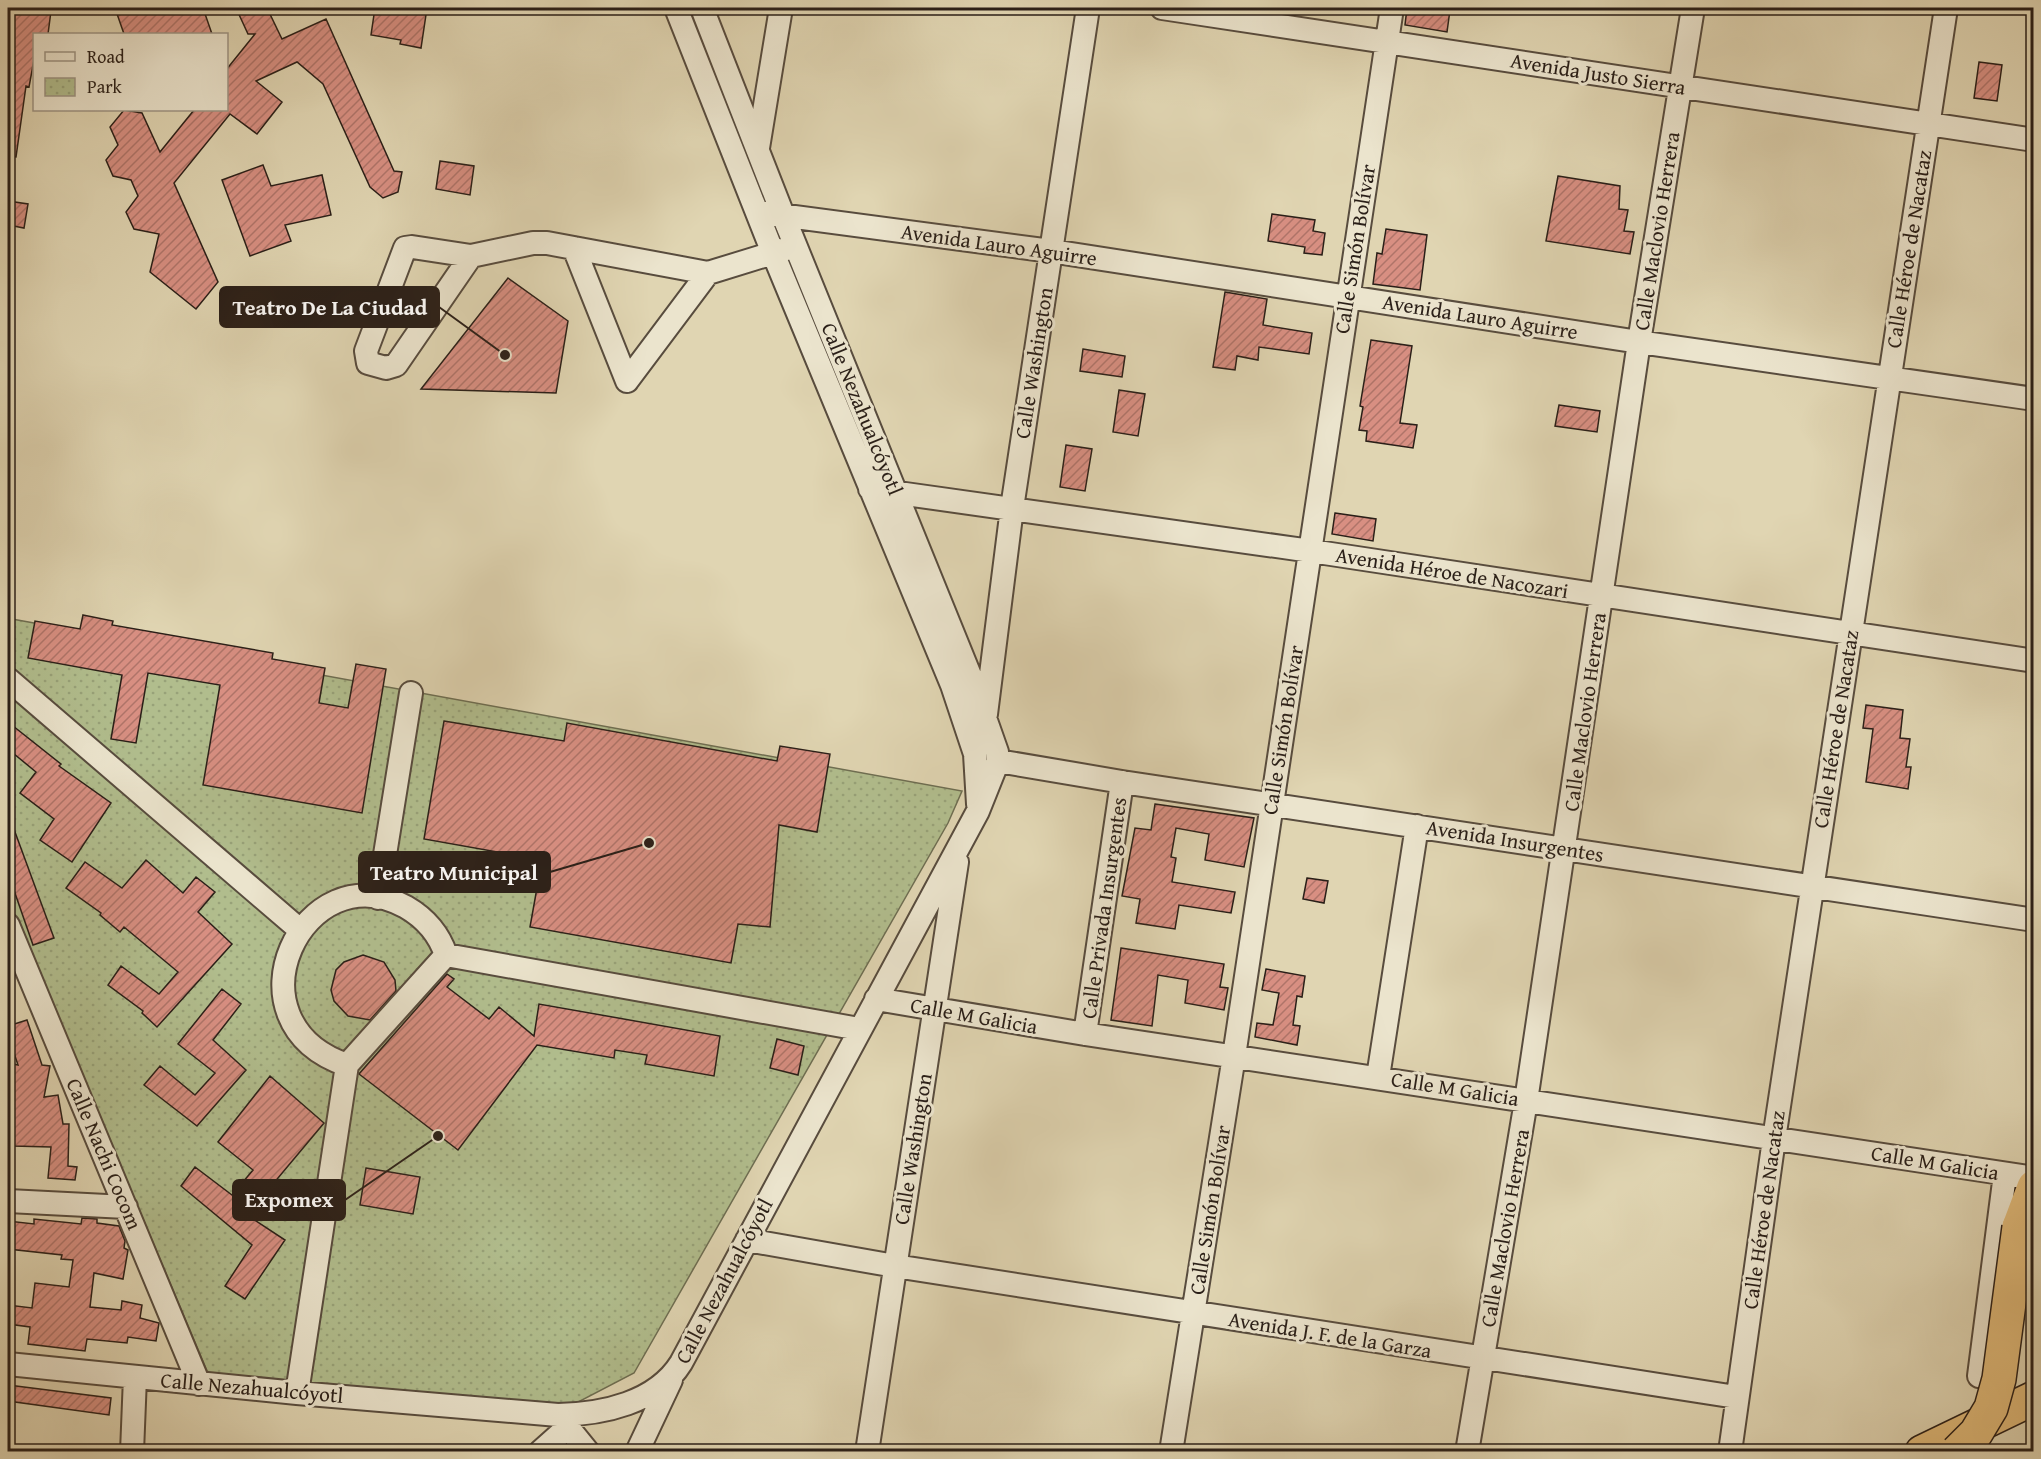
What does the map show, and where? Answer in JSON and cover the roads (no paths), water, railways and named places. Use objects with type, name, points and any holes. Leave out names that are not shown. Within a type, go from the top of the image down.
[{"type":"highway","points":[[1981,1452],[1996,1434],[2013,1391],[2028,1224],[2019,1180]]},
{"type":"highway","points":[[1957,1452],[1976,1433],[1991,1408],[2028,1224]]},
{"type":"highway","points":[[1922,1452],[2034,1398]]},
{"type":"street","name":"Calle Nezahualcóyotl","points":[[8,1364],[563,1421],[628,1403],[652,1392],[672,1378],[978,812],[998,761],[952,685],[773,253],[676,8]]},
{"type":"street","name":"Calle Nezahualcóyotl","points":[[702,8],[783,215],[896,492],[976,722],[978,812]]},
{"type":"street","points":[[753,201],[758,150],[781,8]]},
{"type":"street","name":"Calle Washington","points":[[976,722],[1012,508],[1088,8]]},
{"type":"street","name":"Avenida Justo Sierra","points":[[1162,8],[2034,140]]},
{"type":"street","name":"Calle Simón Bolívar","points":[[1171,1452],[1234,1056],[1392,8]]},
{"type":"street","name":"Calle Maclovio Herrera","points":[[1467,1452],[1526,1101],[1639,342],[1693,8]]},
{"type":"street","name":"Calle Héroe de Nacataz","points":[[1730,1452],[1774,1139],[1946,8]]},
{"type":"street","name":"Avenida Lauro Aguirre","points":[[753,201],[783,215],[1051,251],[1639,342],[2034,399]]},
{"type":"street","points":[[471,256],[396,365],[386,368],[368,363],[366,351],[402,251],[412,247],[471,256],[533,243],[574,248],[708,273],[796,246]]},
{"type":"street","points":[[574,248],[627,381],[708,273]]},
{"type":"street","name":"Avenida Héroe de Nacozari","points":[[870,489],[1311,551],[2034,661]]},
{"type":"street","points":[[8,679],[300,930]]},
{"type":"street","points":[[378,898],[411,693]]},
{"type":"street","name":"Avenida Insurgentes","points":[[998,761],[1564,850],[2034,920]]},
{"type":"street","name":"Calle Privada Insurgentes","points":[[1085,1034],[1122,782]]},
{"type":"street","points":[[1378,1077],[1417,826]]},
{"type":"street","name":"Calle Washington","points":[[867,1452],[959,846]]},
{"type":"street","points":[[347,1065],[332,1060],[312,1047],[289,1017],[282,986],[282,970],[286,955],[300,930],[312,917],[339,902],[355,898],[378,898],[401,904],[426,922],[436,934],[446,955]]},
{"type":"street","name":"Calle Nachi Cocom","points":[[8,925],[199,1384]]},
{"type":"street","points":[[446,955],[860,1029]]},
{"type":"street","points":[[297,1393],[347,1065],[446,955]]},
{"type":"street","name":"Calle M Galicia","points":[[876,999],[1085,1034],[1774,1139],[2019,1180],[2034,1178]]},
{"type":"street","points":[[1979,1376],[2019,1180]]},
{"type":"street","points":[[8,1201],[126,1207]]},
{"type":"street","name":"Avenida J. F. de la Garza","points":[[747,1240],[895,1266],[1482,1360],[1736,1397]]},
{"type":"street","points":[[132,1452],[135,1377]]},
{"type":"street","points":[[637,1452],[672,1378]]},
{"type":"street","points":[[540,1452],[563,1421],[588,1452]]},
{"type":"place","name":"Teatro De La Ciudad","points":[[505,355]]},
{"type":"place","name":"Teatro Municipal","points":[[649,843]]},
{"type":"place","name":"Expomex","points":[[438,1136]]}]
